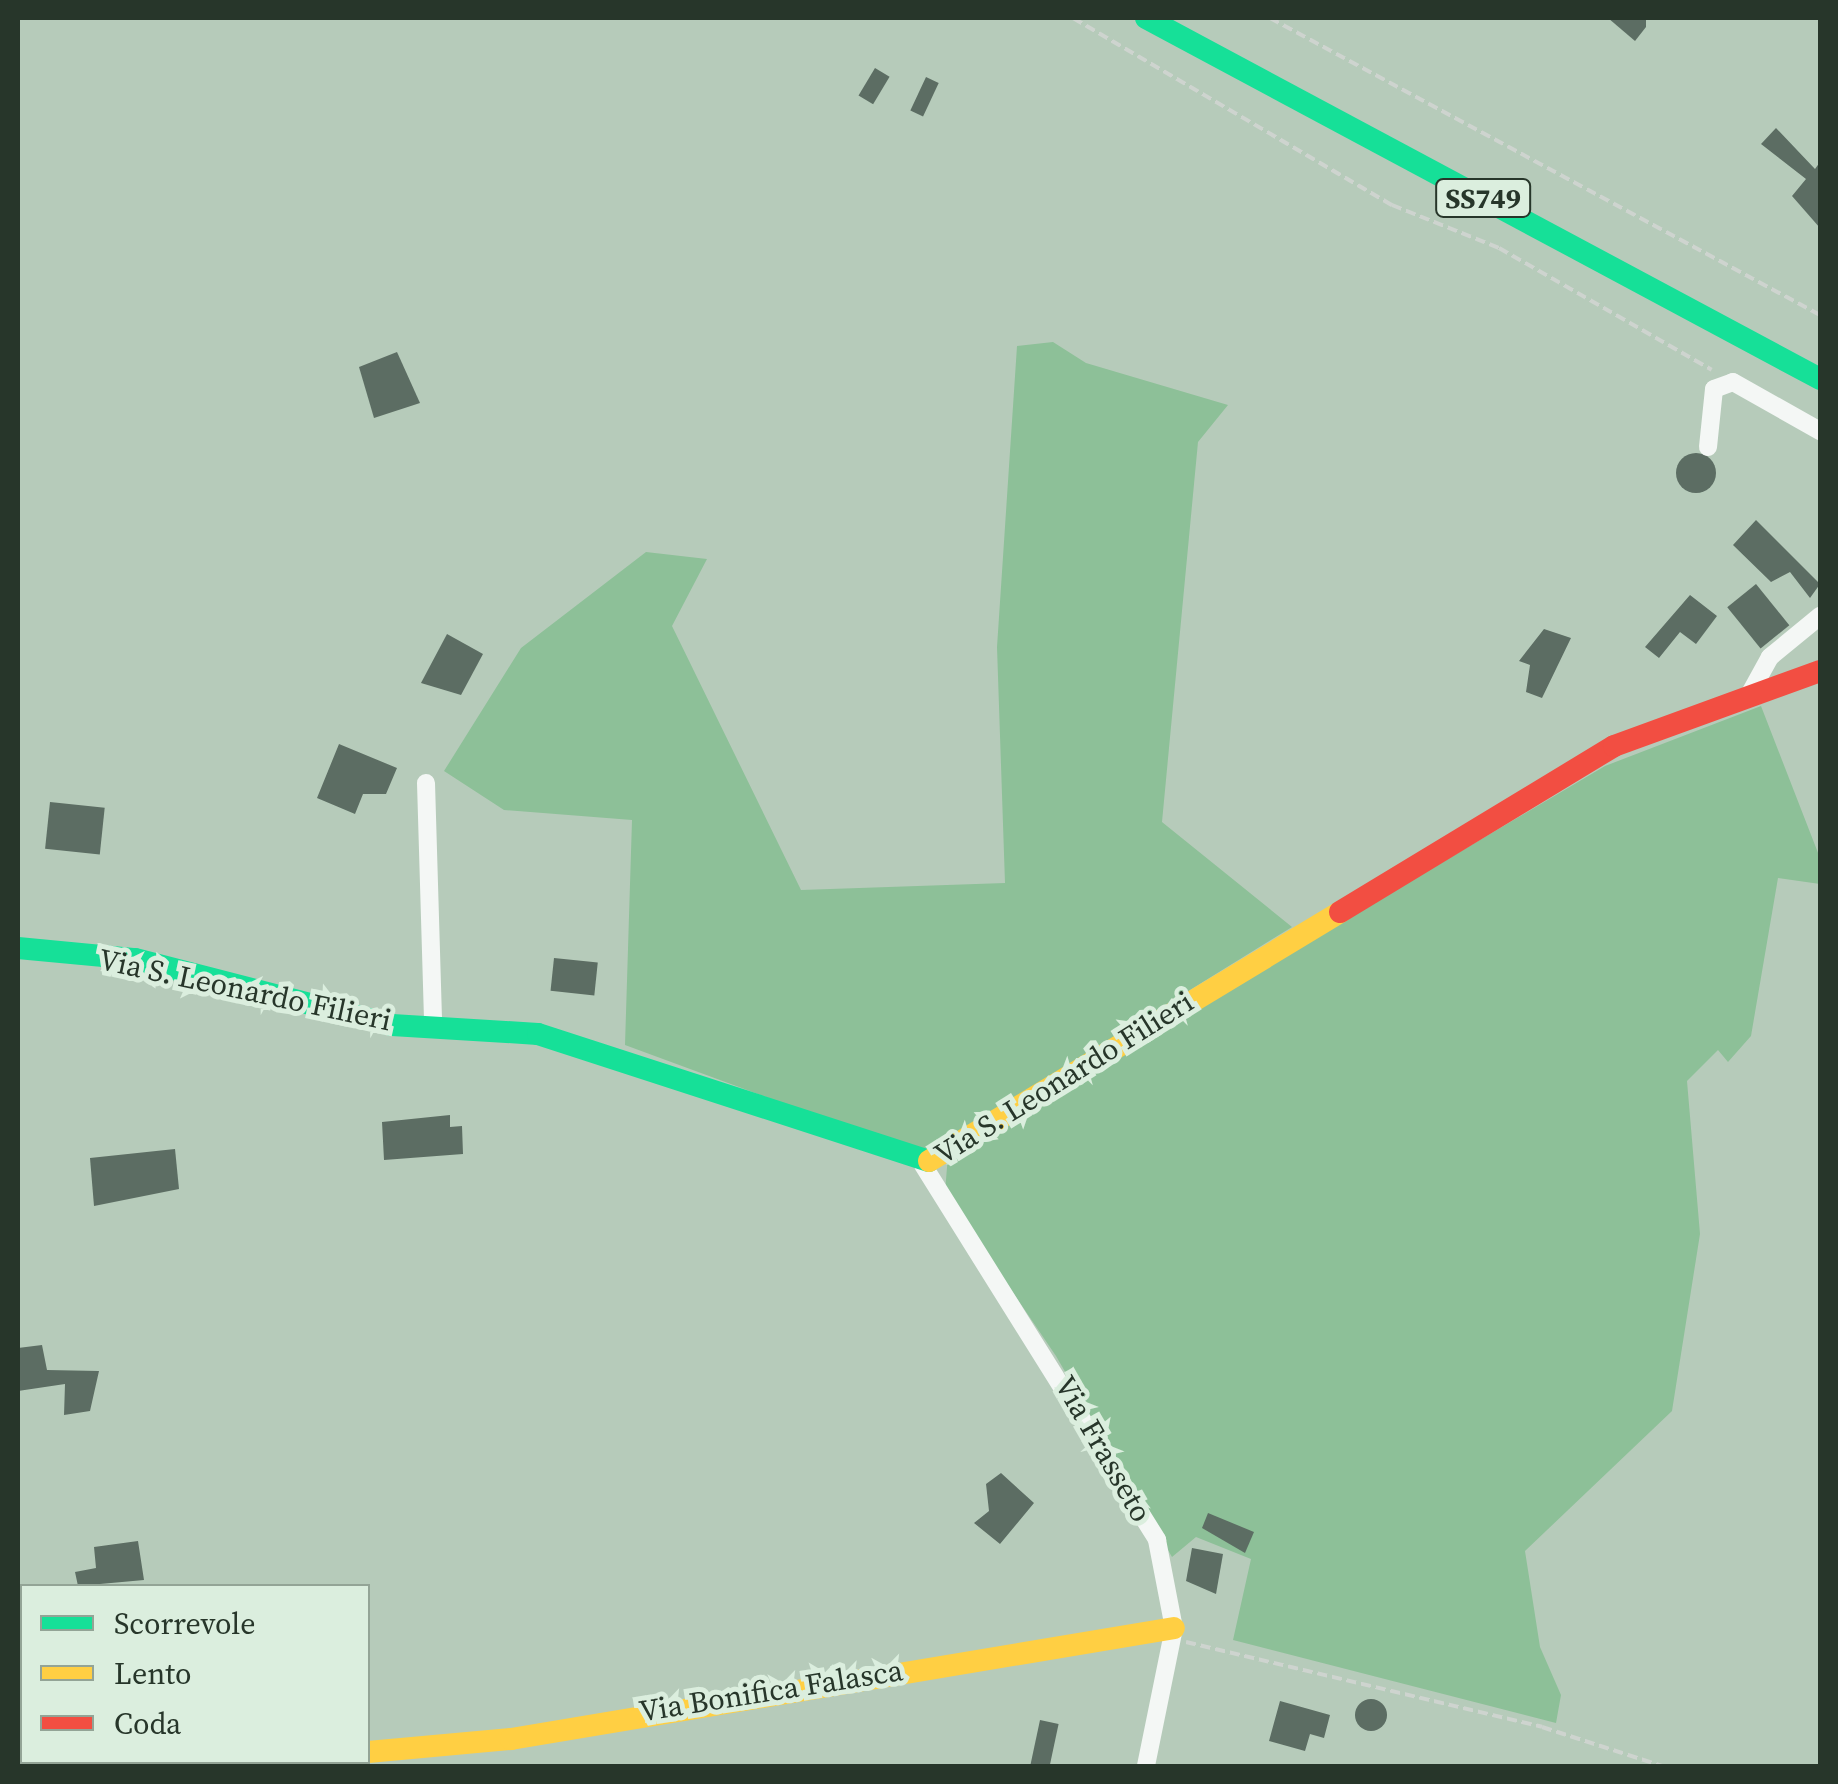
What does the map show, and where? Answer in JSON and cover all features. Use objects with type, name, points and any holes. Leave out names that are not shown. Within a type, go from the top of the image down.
[{"type":"main road","name":"SS749","points":[[1146,18],[1820,379]]},
{"type":"main road","name":"Via S. Leonardo Filieri","points":[[18,948],[135,959],[392,1025],[433,1024],[538,1034],[922,1165],[1614,746],[1820,671]]},
{"type":"main road","name":"Via Bonifica Falasca","points":[[370,1752],[511,1739],[1173,1633]]},
{"type":"street","points":[[1708,446],[1714,389],[1733,382],[1820,431]]},
{"type":"street","points":[[1749,696],[1770,657],[1820,616]]},
{"type":"street","points":[[426,783],[433,1024]]},
{"type":"street","name":"Via Frasseto","points":[[922,1165],[1156,1540],[1173,1633],[1146,1766]]},
{"type":"street","points":[[210,1766],[236,1764]]},
{"type":"path","points":[[1074,18],[1392,205],[1499,248],[1733,382]]},
{"type":"path","points":[[1270,18],[1820,314]]},
{"type":"path","points":[[1173,1633],[1542,1727],[1662,1766]]},
{"type":"green space","points":[[1053,342],[1086,363],[1228,405],[1198,442],[1162,822],[1292,927],[923,1155],[625,1045],[632,820],[504,810],[444,771],[521,648],[646,552],[707,559],[672,626],[801,890],[1005,883],[997,647],[1017,346]]},
{"type":"green space","points":[[1761,706],[1820,858],[1820,884],[1778,878],[1751,1036],[1728,1062],[1718,1050],[1687,1081],[1700,1234],[1672,1411],[1525,1551],[1540,1647],[1561,1695],[1556,1723],[1233,1640],[1251,1559],[1196,1537],[1172,1557],[1056,1356],[945,1192],[948,1155],[1605,766]]},
{"type":"building","points":[[1608,18],[1646,18],[1646,27],[1635,41]]},
{"type":"building","points":[[875,68],[890,77],[873,104],[859,95]]},
{"type":"building","points":[[926,77],[939,83],[923,116],[910,111]]},
{"type":"building","points":[[1776,128],[1815,169],[1820,162],[1820,228],[1792,196],[1806,179],[1761,144]]},
{"type":"building","points":[[397,352],[420,403],[374,418],[359,367]]},
{"type":"building","points":[[1696,453],[1710,459],[1716,473],[1710,487],[1696,493],[1682,487],[1676,473],[1682,459]]},
{"type":"building","points":[[1756,520],[1820,584],[1810,598],[1790,572],[1771,582],[1733,545]]},
{"type":"building","points":[[1756,584],[1789,625],[1761,648],[1727,607]]},
{"type":"building","points":[[1690,595],[1717,616],[1696,644],[1680,632],[1659,658],[1645,647]]},
{"type":"building","points":[[1544,629],[1571,638],[1542,698],[1526,692],[1530,665],[1519,661]]},
{"type":"building","points":[[447,634],[483,654],[461,695],[421,683]]},
{"type":"building","points":[[339,744],[397,768],[386,794],[363,794],[355,814],[317,798]]},
{"type":"building","points":[[50,802],[105,808],[100,854],[45,849]]},
{"type":"building","points":[[554,958],[598,963],[594,995],[551,991]]},
{"type":"building","points":[[450,1115],[450,1127],[462,1126],[463,1154],[384,1160],[382,1122]]},
{"type":"building","points":[[175,1149],[179,1189],[94,1206],[90,1158]]},
{"type":"building","points":[[42,1345],[47,1370],[99,1371],[90,1411],[64,1415],[65,1384],[18,1391],[18,1348]]},
{"type":"building","points":[[1001,1473],[1034,1503],[1000,1544],[974,1523],[989,1511],[986,1484]]},
{"type":"building","points":[[1208,1513],[1254,1532],[1245,1553],[1202,1528]]},
{"type":"building","points":[[138,1541],[144,1580],[78,1584],[75,1572],[96,1568],[94,1547]]},
{"type":"building","points":[[1192,1548],[1223,1554],[1216,1594],[1186,1581]]},
{"type":"building","points":[[1371,1699],[1382,1704],[1387,1715],[1382,1726],[1371,1731],[1360,1726],[1355,1715],[1360,1704]]},
{"type":"building","points":[[1280,1701],[1330,1715],[1324,1738],[1310,1734],[1305,1751],[1269,1741]]},
{"type":"building","points":[[1040,1720],[1059,1724],[1050,1766],[1030,1765]]},
{"type":"traffic: fast","points":[[1146,18],[1820,379]]},
{"type":"traffic: fast","points":[[18,948],[135,959],[392,1025],[538,1034],[929,1161]]},
{"type":"traffic: slow","points":[[929,1161],[1340,912]]},
{"type":"traffic: slow","points":[[370,1752],[511,1739],[1174,1628]]},
{"type":"traffic: jam","points":[[1340,912],[1614,746],[1820,671]]}]
